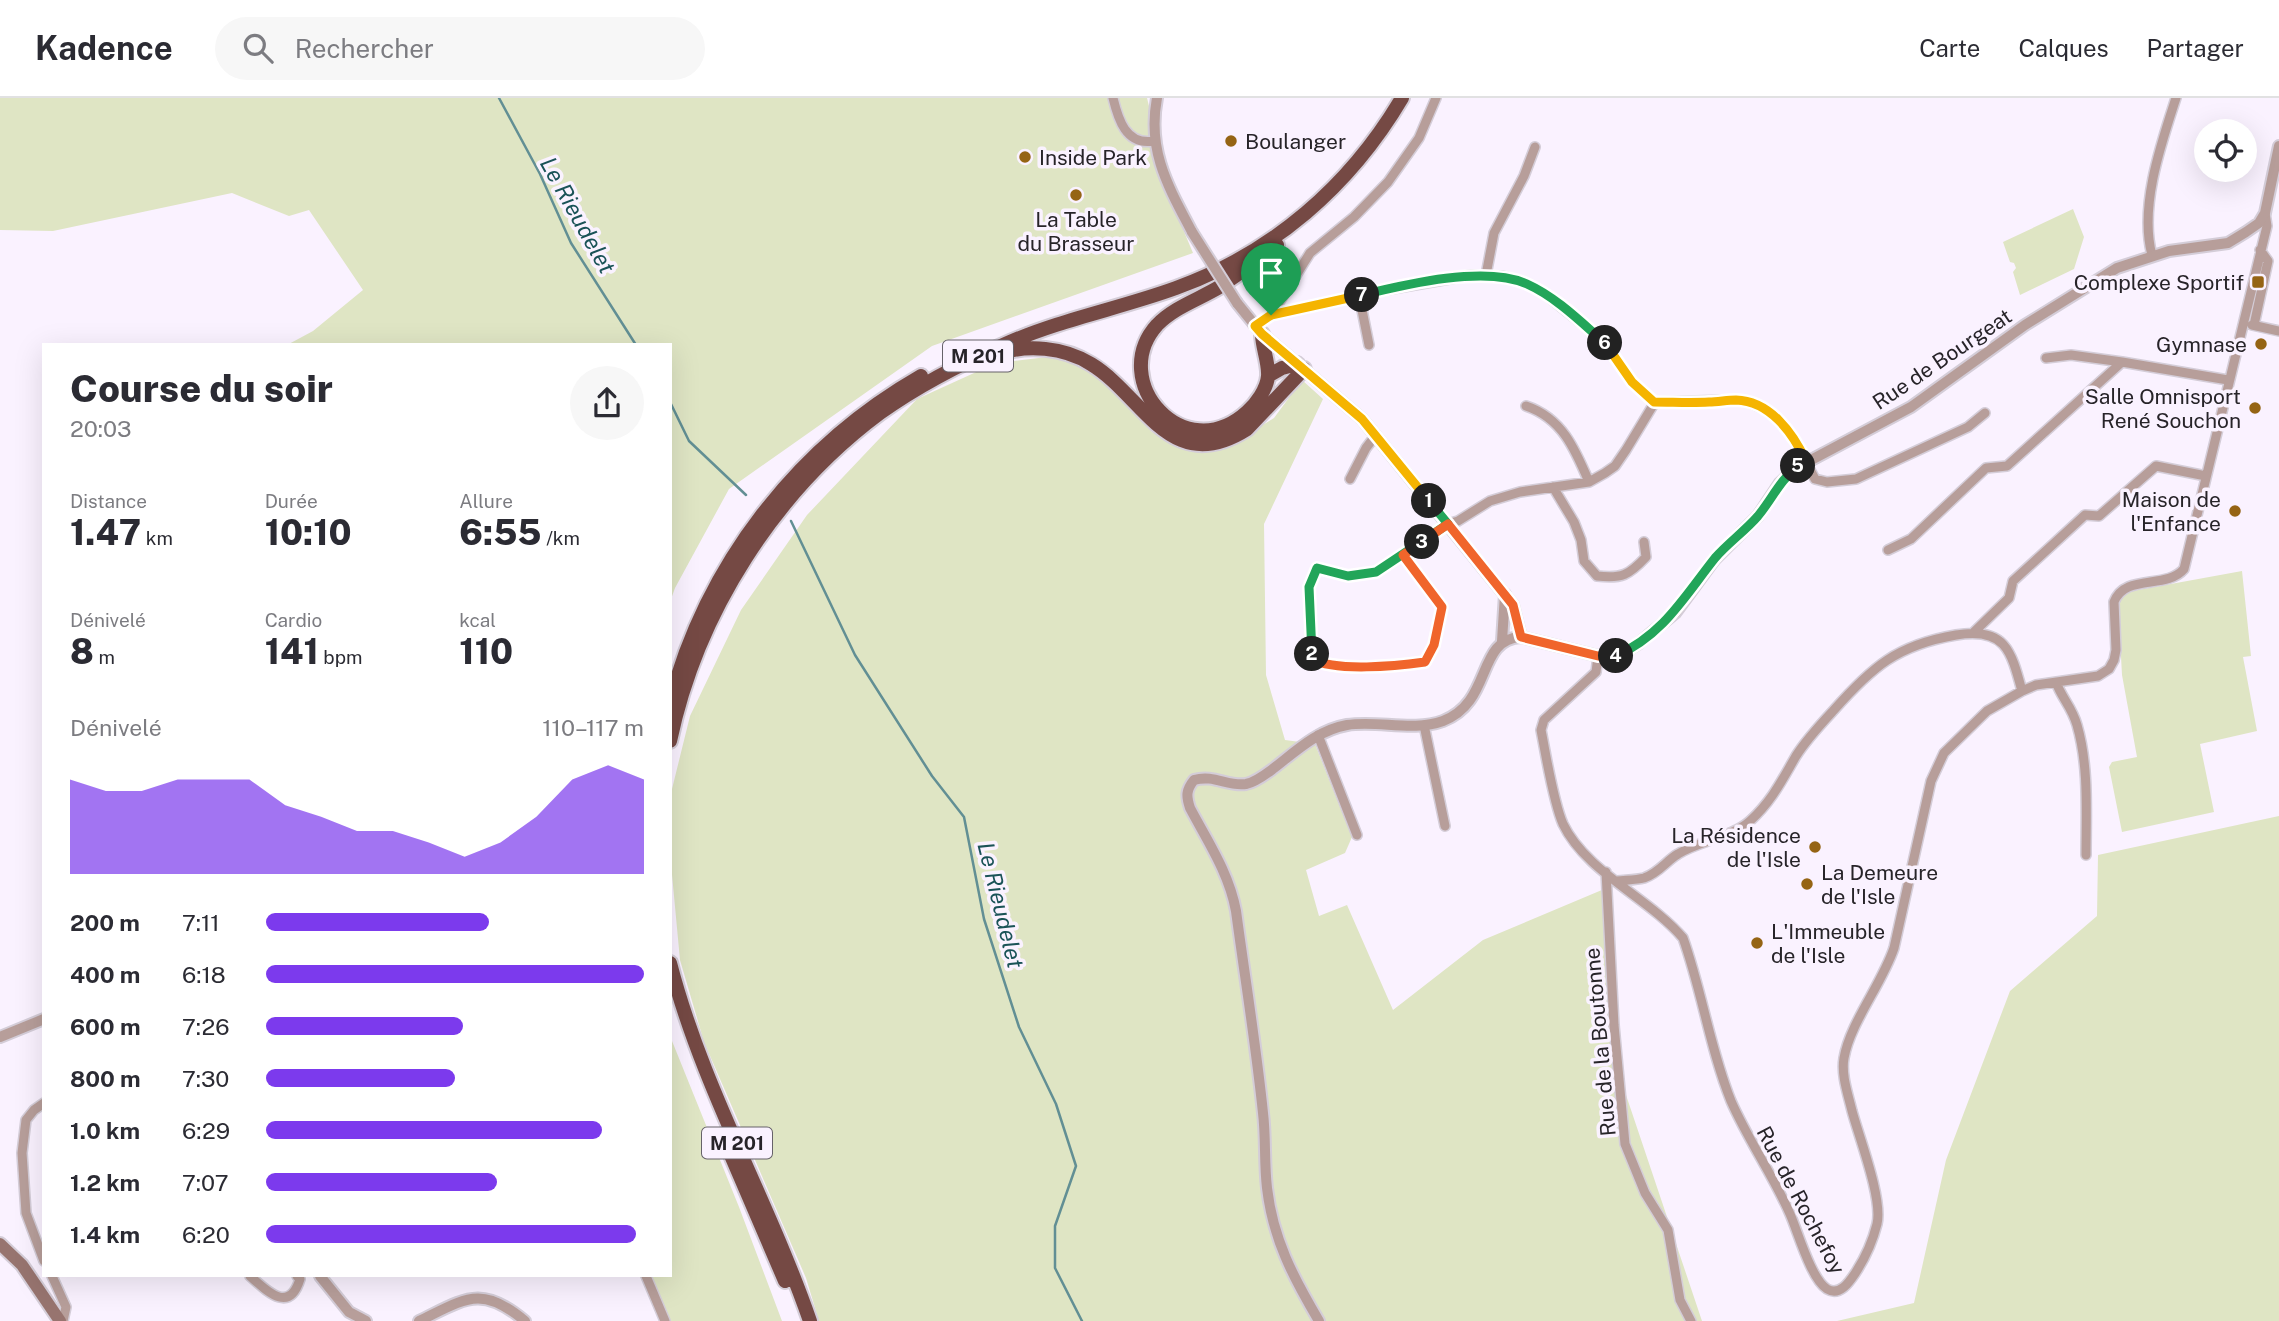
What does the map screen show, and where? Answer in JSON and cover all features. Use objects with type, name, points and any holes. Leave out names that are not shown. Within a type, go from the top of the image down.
[{"type":"highway","points":[[1259,330],[1268,376],[1261,395],[1236,422],[1210,430],[1193,431],[1175,425],[1162,415],[1148,395],[1141,369],[1144,347],[1158,324],[1168,315],[1220,286],[1263,256],[1332,197],[1373,151],[1405,98]]},
{"type":"highway","name":"M 201","points":[[672,734],[685,687],[710,621],[728,587],[769,524],[825,461],[856,432],[934,378],[1013,341],[1177,288],[1242,257],[1302,217],[1338,185],[1365,155],[1405,98]]},
{"type":"highway","name":"M 201","points":[[672,697],[693,634],[726,568],[763,512],[796,473],[840,431],[902,386],[1009,333],[1176,282],[1245,250],[1308,206],[1353,159],[1392,101]]},
{"type":"highway","points":[[934,378],[1014,350],[1035,348],[1076,355],[1115,383],[1167,434],[1190,442],[1207,443],[1220,442],[1247,429],[1301,366]]},
{"type":"highway","points":[[1268,376],[1282,368],[1301,366]]},
{"type":"highway","name":"M 201","points":[[672,970],[693,1041],[773,1227],[810,1321]]},
{"type":"highway","name":"M 201","points":[[672,1004],[682,1039],[800,1321]]},
{"type":"main road","points":[[0,1244],[22,1265],[62,1321]]},
{"type":"street","points":[[1113,98],[1119,123],[1126,133],[1139,140],[1154,141]]},
{"type":"street","points":[[1157,98],[1154,141],[1173,194],[1192,232],[1237,303],[1259,330],[1362,419],[1376,435],[1513,605],[1521,637]]},
{"type":"street","points":[[1259,330],[1310,253],[1354,217],[1388,182],[1419,138],[1436,98]]},
{"type":"street","points":[[2152,255],[2148,227],[2150,204],[2162,142],[2176,98]]},
{"type":"street","points":[[1618,881],[1643,878],[1658,872],[1676,855],[1695,844],[1736,830],[1750,822],[1779,789],[1798,754],[1826,718],[1863,678],[1890,657],[1919,643],[1974,632],[1986,634],[2006,646],[2013,656],[2022,691],[2056,681],[2098,676],[2112,664],[2116,650],[2116,595],[2124,588],[2182,573],[2267,226],[2265,213],[2279,146]]},
{"type":"street","points":[[1486,275],[1494,233],[1524,176],[1535,147]]},
{"type":"street","name":"Rue de Bourgeat","points":[[1502,641],[1521,637],[1598,656],[1617,656],[1638,644],[1675,613],[1721,551],[1758,516],[1786,476],[1806,461],[1911,407],[1970,363],[2116,268],[2152,255],[2228,243],[2252,228],[2265,213]]},
{"type":"street","points":[[2254,326],[2267,261],[2260,250]]},
{"type":"street","points":[[1271,315],[1359,295],[1472,275],[1502,276],[1525,283],[1544,293],[1605,342],[1632,382],[1654,402],[1736,400],[1749,402],[1779,419],[1791,435],[1815,480],[1844,482],[1856,479],[1968,427],[1985,413]]},
{"type":"street","points":[[1359,295],[1369,345]]},
{"type":"street","points":[[2243,322],[2279,331]]},
{"type":"street","points":[[2046,358],[2071,355],[2228,380]]},
{"type":"street","points":[[1888,550],[1911,539],[1986,468],[2007,466],[2122,362]]},
{"type":"street","points":[[1403,555],[1442,607],[1434,645],[1425,662],[1398,666],[1324,666],[1312,659],[1309,587],[1317,568],[1348,576],[1376,572],[1448,524],[1458,521],[1490,501],[1520,492],[1589,482],[1615,466],[1654,402]]},
{"type":"street","points":[[1526,406],[1541,411],[1553,420],[1574,447],[1589,482]]},
{"type":"street","points":[[1350,480],[1366,448],[1376,435]]},
{"type":"street","points":[[1974,632],[2008,598],[2013,582],[2085,515],[2099,516],[2156,466],[2206,476]]},
{"type":"street","points":[[1553,487],[1574,522],[1581,540],[1584,561],[1597,576],[1615,578],[1633,571],[1646,557],[1644,542]]},
{"type":"street","points":[[1319,1321],[1295,1282],[1282,1254],[1274,1224],[1266,1187],[1264,1115],[1232,888],[1186,797],[1188,789],[1194,780],[1211,778],[1246,784],[1263,776],[1318,735],[1349,724],[1424,725],[1443,721],[1462,710],[1475,696],[1493,651],[1502,641],[1505,594]]},
{"type":"street","name":"Rue de Rochefoy","points":[[1598,656],[1597,672],[1544,720],[1541,730],[1563,823],[1578,846],[1670,923],[1683,938],[1730,1098],[1748,1138],[1790,1212],[1807,1258],[1826,1289],[1835,1292],[1843,1289],[1863,1262],[1878,1222],[1877,1199],[1846,1088],[1843,1061],[1848,1042],[1884,974],[1894,948],[1931,781],[1944,753],[1987,711],[2022,691]]},
{"type":"street","points":[[2056,681],[2070,705],[2082,749],[2086,855]]},
{"type":"street","points":[[1424,725],[1445,826]]},
{"type":"street","points":[[1318,735],[1357,835]]},
{"type":"street","name":"Rue de la Boutonne","points":[[1606,872],[1614,1025],[1625,1144],[1645,1193],[1668,1230],[1680,1300],[1691,1321]]},
{"type":"street","points":[[0,1037],[42,1020]]},
{"type":"street","points":[[42,1104],[26,1120],[22,1153],[26,1213],[42,1256]]},
{"type":"street","points":[[52,1277],[66,1307],[62,1321]]},
{"type":"street","points":[[251,1277],[274,1297],[281,1298],[297,1290],[300,1279],[297,1277]]},
{"type":"street","points":[[321,1277],[349,1312],[366,1321]]},
{"type":"street","points":[[646,1277],[665,1321]]},
{"type":"street","points":[[419,1321],[465,1299],[488,1298],[507,1305],[526,1321]]},
{"type":"green space","points":[[0,98],[1147,98],[1175,210],[1193,253],[932,346],[729,489],[672,596],[672,343],[291,343],[313,331],[363,290],[309,210],[289,216],[232,193],[53,231],[0,230]]},
{"type":"green space","points":[[2073,209],[2084,237],[2074,269],[2020,295],[2013,272],[2016,268],[2014,263],[2010,262],[2003,242]]},
{"type":"green space","points":[[1055,356],[1095,373],[1152,432],[1191,449],[1230,445],[1274,418],[1302,380],[1323,399],[1264,524],[1266,675],[1285,740],[1315,744],[1352,837],[1345,853],[1306,870],[1319,916],[1347,905],[1393,1010],[1483,940],[1609,887],[1624,1089],[1702,1321],[819,1321],[806,1278],[704,1042],[680,960],[672,875],[672,789],[690,716],[741,610],[807,515],[917,399],[996,363]]},
{"type":"green space","points":[[2242,571],[2251,656],[2243,657],[2257,731],[2200,744],[2214,812],[2122,832],[2109,767],[2112,762],[2137,757],[2122,675],[2118,602],[2127,592]]},
{"type":"green space","points":[[2279,816],[2279,1321],[1837,1321],[1914,1303],[1946,1160],[2010,991],[2097,916],[2098,855]]},
{"type":"green space","points":[[672,1041],[782,1321],[668,1321],[651,1277],[672,1277]]},
{"type":"waterway","name":"Le Rieudelet","points":[[499,98],[540,174],[571,243],[635,343]]},
{"type":"waterway","name":"Le Rieudelet","points":[[672,406],[689,441],[746,495]]},
{"type":"waterway","name":"Le Rieudelet","points":[[791,521],[855,655],[932,776],[964,817],[984,919],[1019,1027],[1056,1104],[1076,1166],[1055,1226],[1055,1268],[1082,1321]]},
{"type":"place","name":"Boulanger","points":[[1231,141]]},
{"type":"place","name":"Inside Park","points":[[1025,157]]},
{"type":"place","name":"La Table du Brasseur","points":[[1076,195]]},
{"type":"place","name":"Complexe Sportif","points":[[2258,282]]},
{"type":"place","name":"Gymnase","points":[[2261,344]]},
{"type":"place","name":"Salle Omnisport René Souchon","points":[[2255,408]]},
{"type":"place","name":"Maison de l'Enfance","points":[[2235,511]]},
{"type":"place","name":"La Résidence de l'Isle","points":[[1815,847]]},
{"type":"place","name":"La Demeure de l'Isle","points":[[1807,884]]},
{"type":"place","name":"L'Immeuble de l'Isle","points":[[1757,943]]},
{"type":"route","points":[[1271,315],[1255,326],[1362,419],[1448,524],[1376,572],[1348,576],[1317,568],[1309,587],[1312,659],[1324,666],[1398,666],[1425,662],[1434,645],[1442,607],[1403,555],[1448,524],[1513,605],[1521,637],[1598,656],[1617,656],[1638,644],[1675,613],[1729,542],[1758,516],[1786,476],[1806,461],[1779,419],[1749,402],[1654,402],[1632,382],[1605,342],[1544,293],[1525,283],[1502,276],[1472,275],[1380,290],[1271,315]]}]
